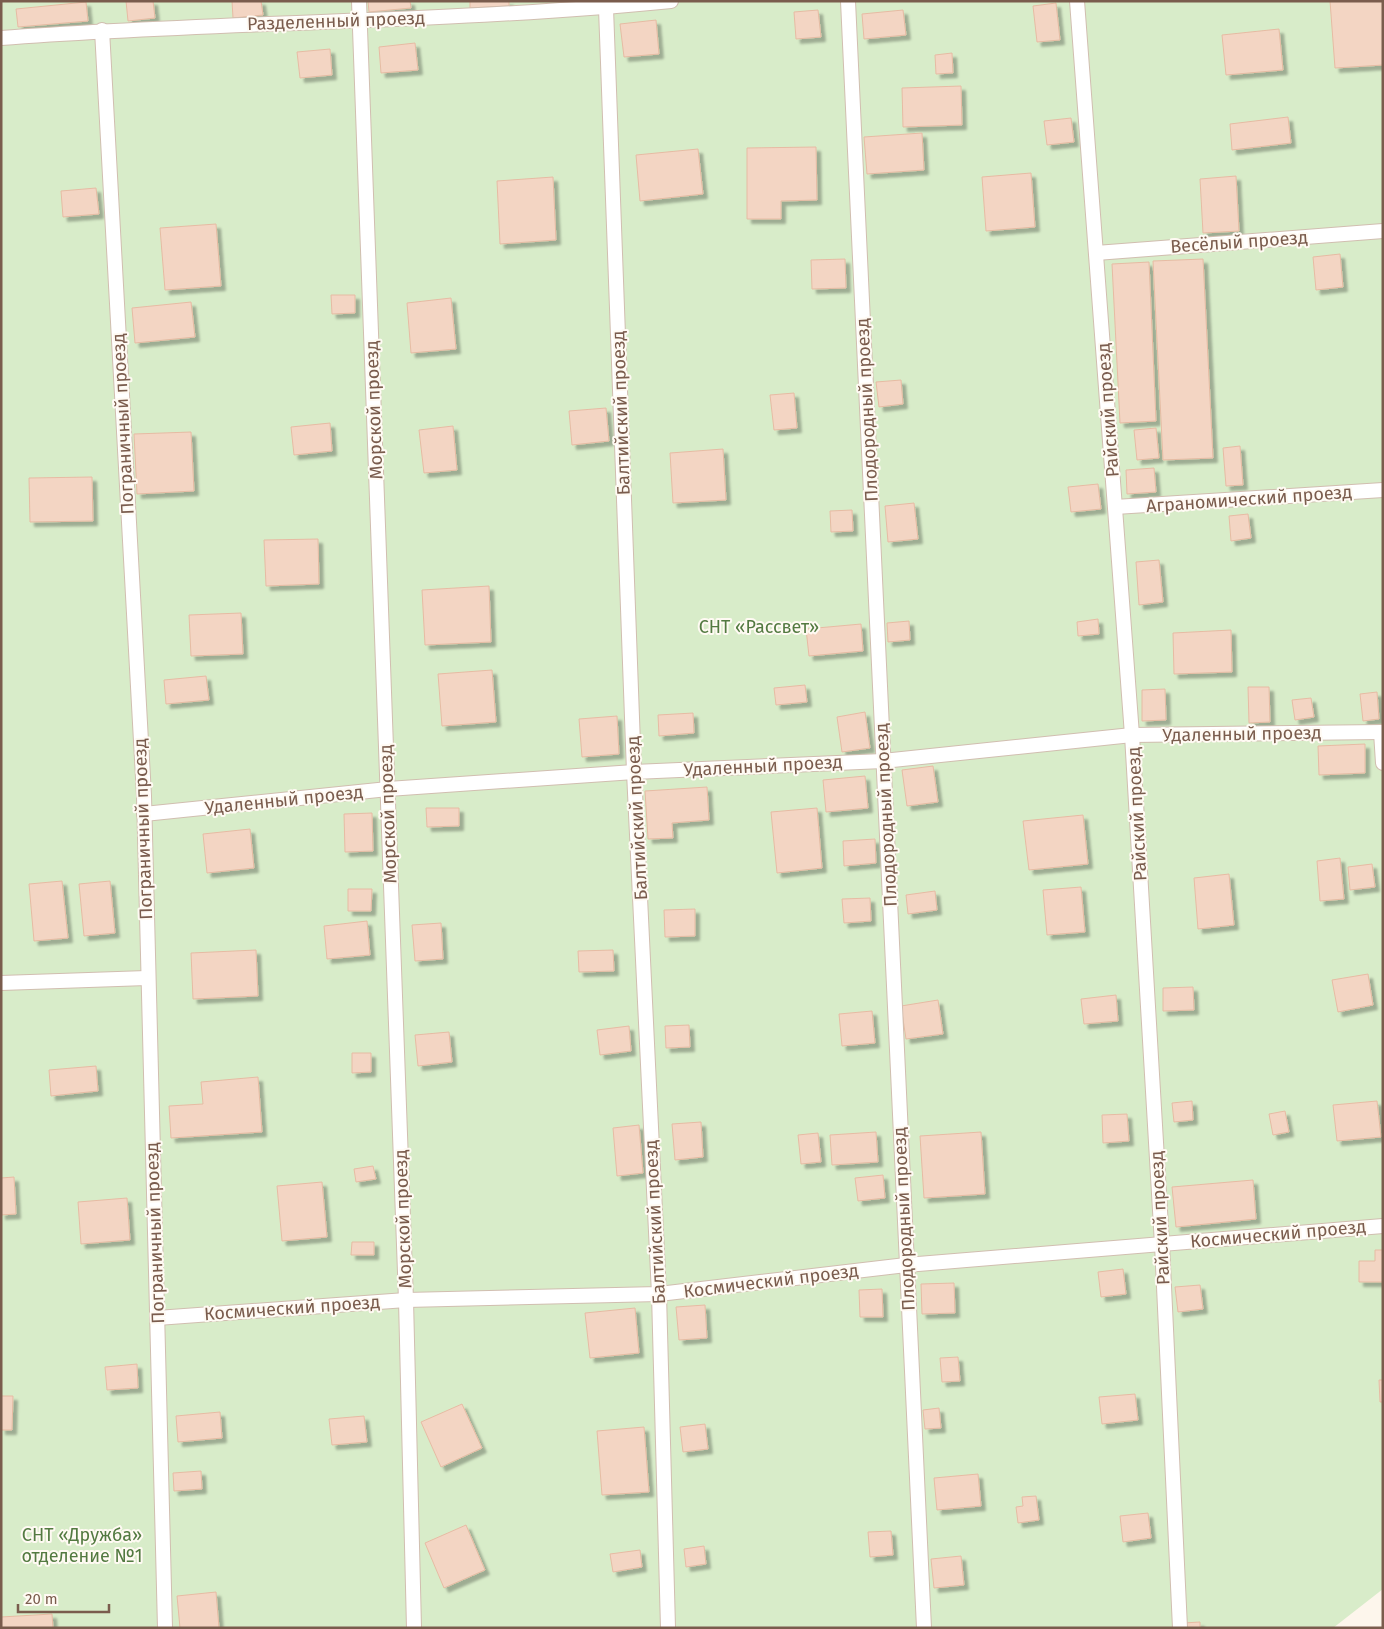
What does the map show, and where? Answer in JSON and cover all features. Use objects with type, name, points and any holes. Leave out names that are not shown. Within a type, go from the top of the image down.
[{"type":"lane","name":"Морской проезд","points":[[359,1],[406,1300],[414,1628]]},
{"type":"lane","name":"Разделенный проезд","points":[[1,38],[102,30],[360,21],[606,8],[671,1]]},
{"type":"lane","name":"Плодородный проезд","points":[[848,1],[924,1628]]},
{"type":"lane","name":"Райский проезд","points":[[1077,1],[1132,735],[1162,1244],[1180,1628]]},
{"type":"lane","name":"Балтийский проезд","points":[[606,8],[634,772],[659,1294],[668,1628]]},
{"type":"lane","name":"Пограничный проезд","points":[[102,30],[144,814],[165,1628]]},
{"type":"lane","name":"Весёлый проезд","points":[[1096,253],[1383,231]]},
{"type":"lane","name":"Аграномический проезд","points":[[1115,508],[1383,490]]},
{"type":"lane","name":"Удаленный проезд","points":[[144,814],[388,789],[634,772],[883,761],[1132,735],[1382,732]]},
{"type":"lane","points":[[1382,732],[1383,763]]},
{"type":"lane","points":[[1,983],[147,978]]},
{"type":"lane","name":"Космический проезд","points":[[157,1318],[406,1300],[659,1294],[906,1265],[1383,1226]]},
{"type":"green space","name":"СНТ «Рассвет»","points":[[1,1],[1383,1],[1383,1589],[1333,1628],[1,1628]]},
{"type":"building","points":[[126,1],[153,1],[155,18],[128,21]]},
{"type":"building","points":[[232,1],[261,1],[263,15],[233,18]]},
{"type":"building","points":[[368,1],[410,1],[411,8],[369,12]]},
{"type":"building","points":[[470,1],[509,1],[509,6],[470,8]]},
{"type":"building","points":[[1330,1],[1383,1],[1383,65],[1335,68]]},
{"type":"building","points":[[86,2],[88,21],[18,27],[16,9]]},
{"type":"building","points":[[1056,3],[1060,40],[1037,42],[1033,6]]},
{"type":"building","points":[[818,10],[821,37],[796,39],[794,12]]},
{"type":"building","points":[[903,10],[906,35],[864,39],[862,14]]},
{"type":"building","points":[[656,20],[659,54],[624,57],[620,24]]},
{"type":"building","points":[[1279,29],[1283,70],[1226,75],[1222,35]]},
{"type":"building","points":[[415,43],[418,70],[381,73],[379,47]]},
{"type":"building","points":[[330,49],[332,75],[300,78],[297,52]]},
{"type":"building","points":[[952,53],[953,73],[936,74],[935,55]]},
{"type":"building","points":[[961,86],[962,125],[903,127],[902,88]]},
{"type":"building","points":[[1288,117],[1291,143],[1232,150],[1230,124]]},
{"type":"building","points":[[1071,118],[1074,142],[1047,145],[1044,121]]},
{"type":"building","points":[[922,133],[924,170],[867,174],[864,137]]},
{"type":"building","points":[[816,147],[817,200],[781,201],[781,219],[747,219],[747,148]]},
{"type":"building","points":[[698,149],[703,194],[640,201],[636,155]]},
{"type":"building","points":[[1031,173],[1035,227],[986,231],[982,177]]},
{"type":"building","points":[[1236,176],[1239,231],[1203,233],[1200,179]]},
{"type":"building","points":[[553,177],[556,240],[500,244],[497,181]]},
{"type":"building","points":[[96,188],[99,214],[63,217],[61,191]]},
{"type":"building","points":[[216,224],[221,286],[165,290],[160,228]]},
{"type":"building","points":[[1340,254],[1343,287],[1316,290],[1313,257]]},
{"type":"building","points":[[845,259],[846,288],[812,289],[811,260]]},
{"type":"building","points":[[1203,259],[1213,458],[1163,460],[1153,261]]},
{"type":"building","points":[[1149,262],[1156,421],[1120,423],[1112,264]]},
{"type":"building","points":[[331,295],[355,295],[355,313],[332,314]]},
{"type":"building","points":[[451,298],[456,349],[411,353],[407,303]]},
{"type":"building","points":[[191,302],[195,337],[135,343],[132,308]]},
{"type":"building","points":[[901,380],[903,404],[879,407],[876,382]]},
{"type":"building","points":[[794,393],[797,428],[774,430],[770,395]]},
{"type":"building","points":[[606,408],[609,441],[572,445],[569,411]]},
{"type":"building","points":[[330,423],[332,451],[294,455],[291,427]]},
{"type":"building","points":[[453,426],[457,470],[424,473],[419,430]]},
{"type":"building","points":[[1156,428],[1159,458],[1137,460],[1134,430]]},
{"type":"building","points":[[191,432],[194,491],[137,494],[134,434]]},
{"type":"building","points":[[1240,446],[1243,485],[1226,486],[1223,448]]},
{"type":"building","points":[[723,449],[726,500],[673,503],[670,453]]},
{"type":"building","points":[[1154,468],[1156,492],[1127,494],[1126,470]]},
{"type":"building","points":[[92,477],[93,521],[30,522],[29,478]]},
{"type":"building","points":[[1098,484],[1101,509],[1071,512],[1068,487]]},
{"type":"building","points":[[914,503],[918,539],[888,542],[885,506]]},
{"type":"building","points":[[852,510],[853,531],[831,532],[830,511]]},
{"type":"building","points":[[1248,514],[1251,538],[1231,541],[1229,516]]},
{"type":"building","points":[[318,539],[319,584],[266,586],[264,540]]},
{"type":"building","points":[[1159,560],[1163,602],[1139,605],[1136,562]]},
{"type":"building","points":[[489,586],[491,642],[425,645],[422,590]]},
{"type":"building","points":[[241,613],[243,654],[191,656],[189,615]]},
{"type":"building","points":[[1098,619],[1099,634],[1078,636],[1077,622]]},
{"type":"building","points":[[909,621],[910,640],[888,642],[887,623]]},
{"type":"building","points":[[861,624],[863,651],[809,656],[806,629]]},
{"type":"building","points":[[1231,630],[1232,672],[1174,674],[1173,633]]},
{"type":"building","points":[[492,670],[496,722],[442,726],[438,674]]},
{"type":"building","points":[[206,676],[209,700],[166,704],[164,680]]},
{"type":"building","points":[[805,685],[807,702],[776,705],[774,688]]},
{"type":"building","points":[[1248,687],[1269,687],[1270,722],[1249,723]]},
{"type":"building","points":[[1165,689],[1166,720],[1142,721],[1142,690]]},
{"type":"building","points":[[1377,692],[1379,719],[1363,721],[1360,694]]},
{"type":"building","points":[[1311,698],[1314,717],[1295,720],[1292,700]]},
{"type":"building","points":[[865,712],[870,748],[842,752],[837,717]]},
{"type":"building","points":[[693,713],[694,733],[659,736],[658,715]]},
{"type":"building","points":[[617,716],[619,754],[582,757],[579,719]]},
{"type":"building","points":[[1365,744],[1365,773],[1319,775],[1318,746]]},
{"type":"building","points":[[933,766],[938,802],[907,806],[902,770]]},
{"type":"building","points":[[865,776],[868,808],[826,812],[823,780]]},
{"type":"building","points":[[707,787],[709,820],[672,823],[673,838],[648,839],[645,791]]},
{"type":"building","points":[[426,808],[459,808],[459,826],[427,827]]},
{"type":"building","points":[[817,808],[822,868],[777,873],[771,812]]},
{"type":"building","points":[[372,813],[373,851],[345,852],[344,814]]},
{"type":"building","points":[[1083,815],[1088,864],[1029,870],[1023,821]]},
{"type":"building","points":[[250,829],[254,868],[207,873],[203,834]]},
{"type":"building","points":[[875,839],[876,863],[844,866],[843,841]]},
{"type":"building","points":[[1340,858],[1344,899],[1320,901],[1317,861]]},
{"type":"building","points":[[1372,864],[1375,887],[1350,890],[1348,867]]},
{"type":"building","points":[[1229,874],[1234,925],[1198,929],[1194,878]]},
{"type":"building","points":[[62,881],[68,938],[34,941],[29,884]]},
{"type":"building","points":[[110,881],[115,933],[84,936],[79,884]]},
{"type":"building","points":[[1081,887],[1085,932],[1047,935],[1043,890]]},
{"type":"building","points":[[348,889],[372,889],[371,911],[348,911]]},
{"type":"building","points":[[935,891],[937,910],[908,914],[906,895]]},
{"type":"building","points":[[870,898],[871,921],[844,923],[842,899]]},
{"type":"building","points":[[695,909],[695,936],[665,937],[664,910]]},
{"type":"building","points":[[367,921],[370,955],[327,959],[324,926]]},
{"type":"building","points":[[441,923],[443,959],[415,961],[412,925]]},
{"type":"building","points":[[256,950],[258,996],[193,999],[191,953]]},
{"type":"building","points":[[613,950],[614,971],[579,972],[578,951]]},
{"type":"building","points":[[1368,974],[1373,1005],[1338,1012],[1332,980]]},
{"type":"building","points":[[1193,987],[1194,1010],[1163,1011],[1163,988]]},
{"type":"building","points":[[1116,995],[1118,1021],[1084,1024],[1081,999]]},
{"type":"building","points":[[938,1000],[943,1034],[906,1039],[901,1006]]},
{"type":"building","points":[[872,1011],[875,1043],[842,1046],[839,1014]]},
{"type":"building","points":[[689,1025],[690,1047],[666,1048],[665,1026]]},
{"type":"building","points":[[629,1026],[631,1051],[600,1055],[597,1030]]},
{"type":"building","points":[[449,1032],[452,1062],[418,1066],[415,1035]]},
{"type":"building","points":[[352,1053],[371,1053],[371,1072],[352,1073]]},
{"type":"building","points":[[96,1066],[98,1091],[51,1096],[49,1070]]},
{"type":"building","points":[[258,1077],[262,1132],[171,1138],[169,1106],[203,1104],[201,1082]]},
{"type":"building","points":[[1192,1101],[1193,1120],[1174,1122],[1172,1103]]},
{"type":"building","points":[[1377,1101],[1381,1137],[1337,1141],[1333,1105]]},
{"type":"building","points":[[1285,1111],[1289,1132],[1273,1135],[1269,1114]]},
{"type":"building","points":[[1127,1114],[1129,1141],[1103,1143],[1102,1115]]},
{"type":"building","points":[[701,1122],[703,1157],[675,1160],[672,1124]]},
{"type":"building","points":[[639,1125],[643,1173],[617,1176],[613,1128]]},
{"type":"building","points":[[876,1132],[878,1162],[832,1165],[830,1135]]},
{"type":"building","points":[[981,1132],[985,1194],[924,1198],[920,1136]]},
{"type":"building","points":[[818,1133],[821,1162],[801,1164],[798,1135]]},
{"type":"building","points":[[373,1166],[376,1179],[356,1182],[354,1169]]},
{"type":"building","points":[[883,1175],[885,1198],[858,1201],[855,1178]]},
{"type":"building","points":[[14,1177],[16,1214],[1,1215],[1,1178]]},
{"type":"building","points":[[1253,1180],[1256,1219],[1176,1227],[1172,1187]]},
{"type":"building","points":[[322,1182],[327,1237],[282,1241],[277,1186]]},
{"type":"building","points":[[127,1198],[130,1240],[81,1244],[78,1202]]},
{"type":"building","points":[[352,1242],[374,1242],[374,1255],[351,1255]]},
{"type":"building","points":[[1375,1250],[1383,1250],[1383,1282],[1359,1282],[1359,1261],[1375,1261]]},
{"type":"building","points":[[1123,1269],[1126,1294],[1101,1297],[1098,1272]]},
{"type":"building","points":[[954,1283],[955,1313],[922,1314],[921,1284]]},
{"type":"building","points":[[1200,1285],[1203,1309],[1178,1312],[1175,1287]]},
{"type":"building","points":[[882,1289],[883,1317],[860,1317],[859,1290]]},
{"type":"building","points":[[705,1305],[707,1338],[679,1340],[676,1307]]},
{"type":"building","points":[[635,1308],[639,1353],[590,1358],[585,1313]]},
{"type":"building","points":[[958,1357],[960,1381],[942,1382],[940,1358]]},
{"type":"building","points":[[137,1364],[138,1388],[107,1390],[105,1367]]},
{"type":"building","points":[[1379,1380],[1383,1380],[1383,1402],[1380,1402]]},
{"type":"building","points":[[1135,1394],[1138,1420],[1102,1424],[1099,1397]]},
{"type":"building","points":[[1,1396],[13,1396],[12,1430],[1,1430]]},
{"type":"building","points":[[462,1404],[482,1448],[441,1467],[421,1422]]},
{"type":"building","points":[[939,1408],[941,1428],[925,1429],[923,1410]]},
{"type":"building","points":[[220,1412],[222,1438],[178,1442],[176,1416]]},
{"type":"building","points":[[364,1416],[367,1442],[332,1445],[329,1419]]},
{"type":"building","points":[[705,1424],[708,1449],[683,1452],[680,1427]]},
{"type":"building","points":[[644,1427],[649,1492],[602,1495],[597,1431]]},
{"type":"building","points":[[201,1471],[202,1489],[174,1491],[173,1473]]},
{"type":"building","points":[[978,1474],[981,1506],[937,1510],[934,1478]]},
{"type":"building","points":[[1036,1496],[1039,1520],[1018,1523],[1016,1507],[1023,1506],[1022,1497]]},
{"type":"building","points":[[1148,1513],[1151,1538],[1123,1542],[1120,1516]]},
{"type":"building","points":[[466,1525],[485,1570],[444,1588],[425,1543]]},
{"type":"building","points":[[891,1531],[893,1555],[870,1557],[868,1532]]},
{"type":"building","points":[[704,1546],[706,1564],[686,1567],[684,1549]]},
{"type":"building","points":[[640,1550],[642,1567],[613,1572],[610,1554]]},
{"type":"building","points":[[961,1556],[964,1585],[934,1588],[931,1559]]},
{"type":"building","points":[[216,1592],[219,1628],[180,1628],[177,1596]]},
{"type":"building","points":[[52,1614],[53,1628],[1,1628],[1,1617]]},
{"type":"building","points":[[1200,1622],[1200,1628],[1183,1628],[1183,1623]]},
{"type":"park label","name":"СНТ «Дружба» отделение №1","points":[[82,1545]]}]
